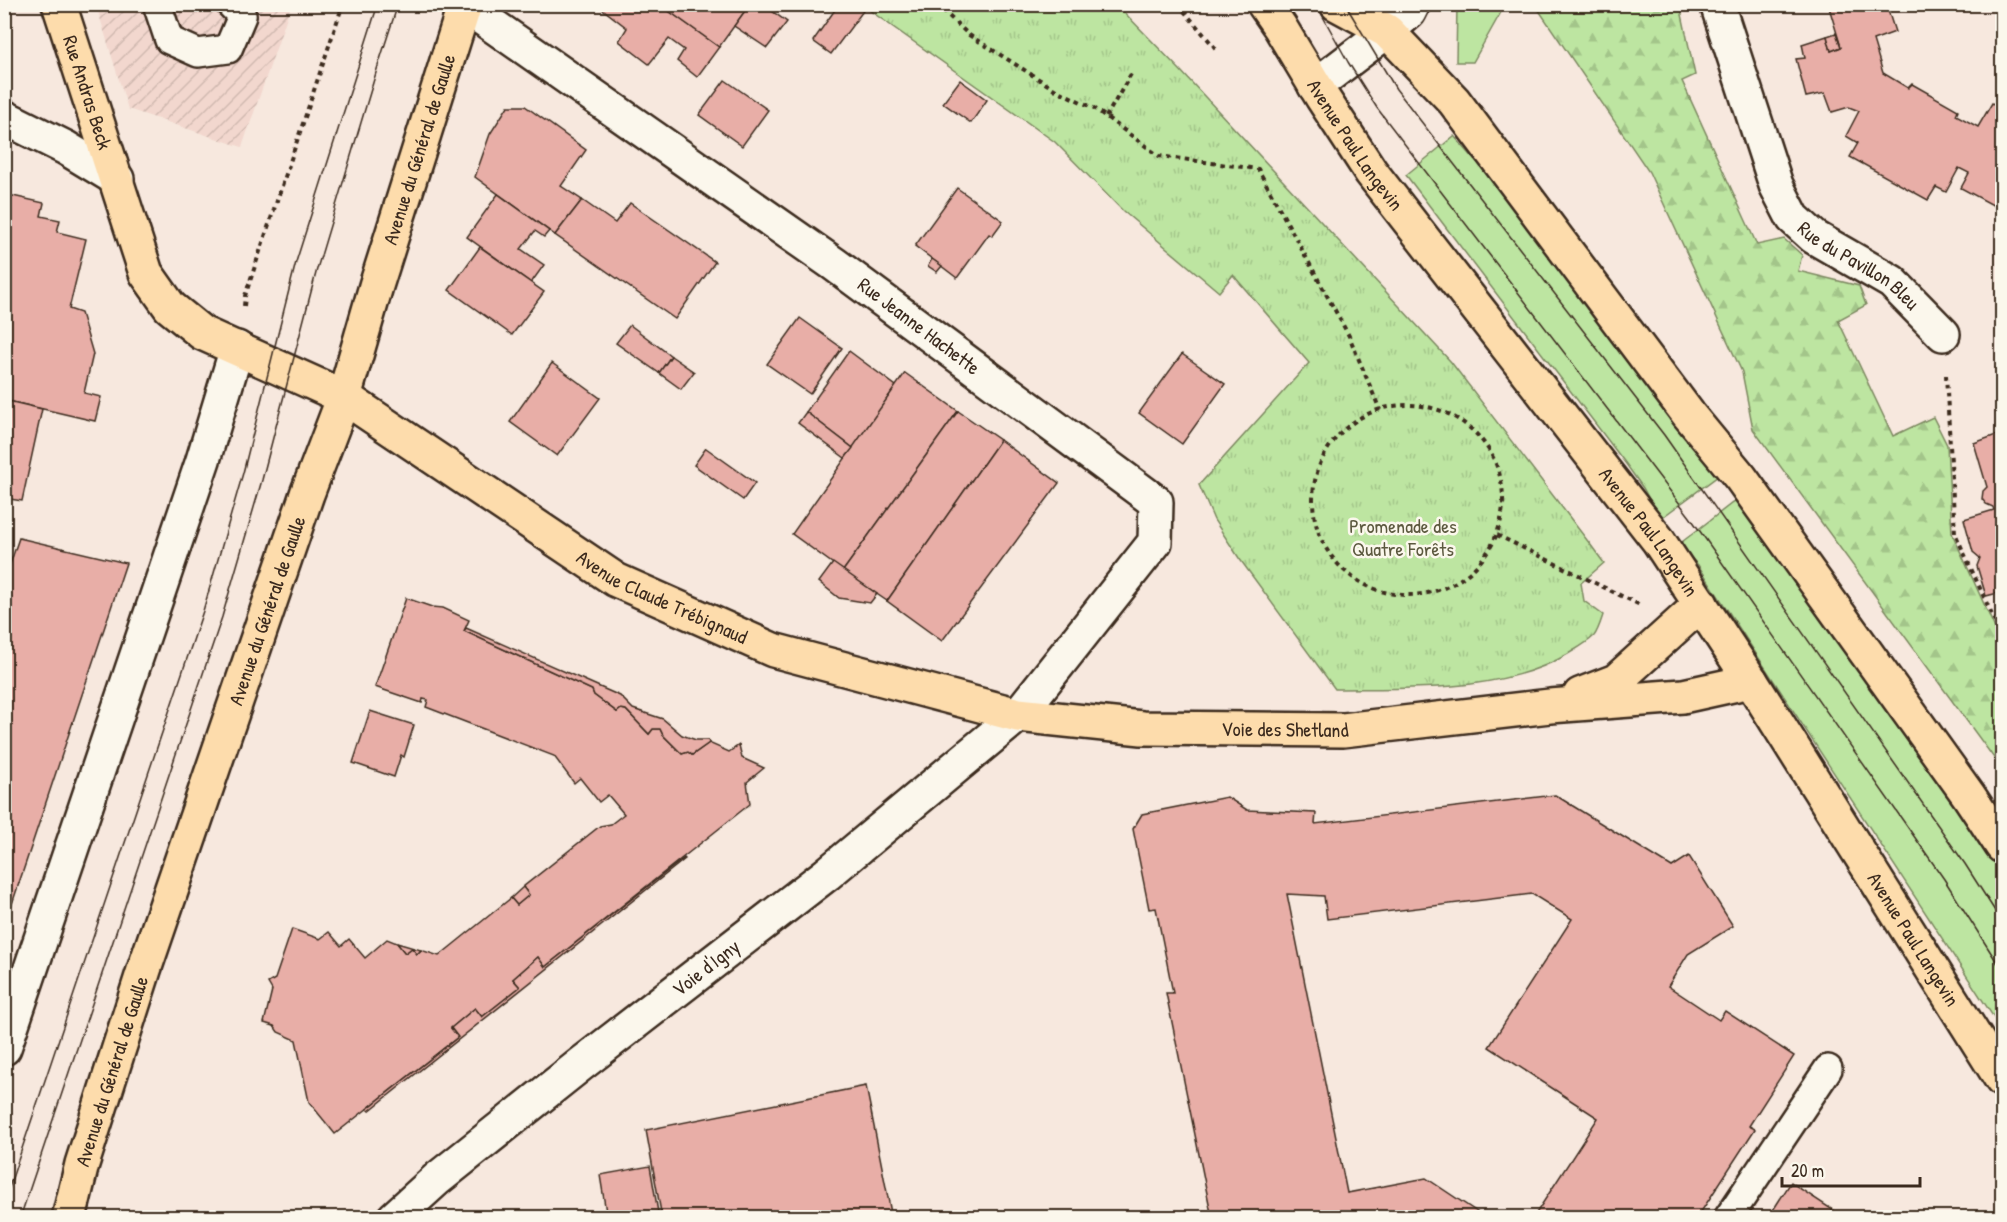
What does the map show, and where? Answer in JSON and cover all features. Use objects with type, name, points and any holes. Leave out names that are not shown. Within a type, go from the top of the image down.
[{"type":"main road","name":"Rue Andras Beck","points":[[59,4],[146,273],[170,307],[202,333],[237,348]]},
{"type":"main road","name":"Avenue Paul Langevin","points":[[1264,4],[1277,21],[1315,86],[1371,172],[1658,540],[1751,681],[2002,1080]]},
{"type":"main road","points":[[1337,4],[1387,32],[1454,101],[1689,415],[1741,478],[1970,796],[2002,846]]},
{"type":"main road","name":"Avenue du Général de Gaulle","points":[[69,1218],[82,1164],[144,970],[307,494],[344,397],[376,286],[465,5]]},
{"type":"main road","name":"Avenue Claude Trébignaud","points":[[237,348],[344,397],[616,580],[773,650],[1018,715]]},
{"type":"main road","name":"Voie des Shetland","points":[[1550,706],[1616,681],[1701,604]]},
{"type":"main road","name":"Voie des Shetland","points":[[1018,715],[1142,728],[1343,730],[1550,706],[1683,696],[1751,681]]},
{"type":"street","points":[[1315,86],[1387,32],[1409,12],[1413,4]]},
{"type":"street","name":"Rue du Pavillon Bleu","points":[[1717,4],[1776,185],[1793,218],[1814,237],[1892,282],[1943,334]]},
{"type":"street","name":"Rue Jeanne Hachette","points":[[465,5],[834,264],[1156,502],[1155,542],[1018,715]]},
{"type":"street","points":[[4,117],[66,148],[117,179]]},
{"type":"street","points":[[4,1048],[203,460],[237,348]]},
{"type":"street","name":"Voie d'Igny","points":[[394,1218],[437,1179],[571,1072],[827,874],[1018,715]]},
{"type":"lane","points":[[157,4],[169,40],[198,53],[228,49],[242,16],[230,4]]},
{"type":"lane","points":[[1728,1218],[1828,1069]]},
{"type":"path","points":[[237,348],[245,296],[343,4]]},
{"type":"path","points":[[936,4],[969,35],[1056,90],[1094,108],[1159,156],[1258,169],[1348,336],[1380,410]]},
{"type":"path","points":[[1178,4],[1217,50]]},
{"type":"path","points":[[1106,117],[1131,74]]},
{"type":"path","points":[[1943,334],[1955,533],[2002,637]]},
{"type":"path","points":[[1406,405],[1433,408],[1457,418],[1478,435],[1493,457],[1502,483],[1503,510],[1497,535],[1478,565],[1450,586],[1417,595],[1382,592],[1351,577],[1327,551],[1314,519],[1314,484],[1326,452],[1349,426],[1380,410],[1406,405]]},
{"type":"path","points":[[1497,535],[1641,606]]},
{"type":"shaded area","points":[[96,5],[291,5],[242,147],[128,109]]},
{"type":"green space","points":[[1540,4],[1680,5],[1695,75],[1682,81],[1757,245],[1784,239],[1802,255],[1798,271],[1859,286],[1866,305],[1838,320],[1893,436],[1933,417],[1947,445],[1952,533],[2002,644],[2002,769],[1753,429],[1742,372],[1649,172],[1538,9]]},
{"type":"green space","name":"Promenade des Quatre Forêts","points":[[862,5],[1117,5],[1451,362],[1590,544],[1604,563],[1581,583],[1584,601],[1603,615],[1594,636],[1568,654],[1542,667],[1485,682],[1424,688],[1335,689],[1239,558],[1214,520],[1199,485],[1309,363],[1233,275],[1219,292],[1123,211],[1055,142]]},
{"type":"green space","points":[[1457,5],[1505,5],[1473,62],[1456,62]]},
{"type":"green space","points":[[1454,136],[1514,204],[1722,473],[1660,519],[1643,488],[1626,464],[1406,175]]},
{"type":"green space","points":[[1740,497],[1752,523],[2002,873],[2002,1030],[1698,565],[1678,545]]},
{"type":"building","points":[[596,4],[659,4],[719,47],[697,77],[677,61],[684,50],[669,39],[649,64],[619,41],[627,28]]},
{"type":"building","points":[[659,4],[750,4],[719,47]]},
{"type":"building","points":[[750,4],[762,4],[787,22],[767,48],[734,26]]},
{"type":"building","points":[[839,4],[854,4],[863,11],[831,54],[813,41]]},
{"type":"building","points":[[1828,4],[1886,4],[1895,32],[1873,40],[1883,73],[1908,88],[1912,84],[1958,110],[1956,115],[1978,127],[1992,103],[2002,109],[2002,210],[1961,188],[1969,173],[1959,168],[1946,192],[1936,187],[1928,200],[1850,157],[1858,143],[1846,136],[1859,111],[1849,107],[1832,112],[1825,93],[1806,97],[1796,59],[1805,58],[1802,44],[1827,36],[1831,51],[1841,47]]},
{"type":"building","points":[[1836,33],[1841,47],[1831,51],[1827,36]]},
{"type":"building","points":[[725,80],[768,110],[742,146],[699,115]]},
{"type":"building","points":[[960,80],[987,100],[971,123],[943,103]]},
{"type":"building","points":[[508,106],[525,106],[586,150],[561,186],[582,200],[555,235],[475,177],[490,134]]},
{"type":"building","points":[[957,188],[1003,221],[992,236],[989,234],[957,278],[915,246]]},
{"type":"building","points":[[4,194],[44,203],[41,216],[60,220],[57,232],[86,239],[69,309],[81,313],[93,354],[84,393],[101,397],[95,421],[4,400]]},
{"type":"building","points":[[498,194],[549,231],[544,237],[535,231],[521,249],[544,265],[531,283],[467,237]]},
{"type":"building","points":[[582,200],[615,223],[630,203],[715,262],[675,319],[555,235]]},
{"type":"building","points":[[480,247],[544,292],[512,335],[449,290]]},
{"type":"building","points":[[932,259],[942,266],[937,272],[928,266]]},
{"type":"building","points":[[800,318],[842,348],[810,394],[767,364]]},
{"type":"building","points":[[630,325],[671,356],[659,373],[616,343]]},
{"type":"building","points":[[849,351],[896,386],[853,448],[806,412]]},
{"type":"building","points":[[1182,354],[1225,384],[1182,444],[1139,413]]},
{"type":"building","points":[[671,356],[694,372],[681,389],[659,373]]},
{"type":"building","points":[[552,363],[600,398],[557,456],[510,422]]},
{"type":"building","points":[[905,373],[958,411],[843,571],[792,534]]},
{"type":"building","points":[[4,400],[42,409],[22,501],[4,498]]},
{"type":"building","points":[[958,411],[1000,440],[887,601],[843,571]]},
{"type":"building","points":[[806,412],[853,448],[845,458],[798,423]]},
{"type":"building","points":[[1996,435],[2002,439],[2002,592],[1986,596],[1977,566],[1980,558],[1973,552],[1964,519],[1994,510],[1982,499],[1983,491],[1987,487],[1974,443]]},
{"type":"building","points":[[1000,440],[1059,483],[942,641],[887,601]]},
{"type":"building","points":[[706,448],[755,483],[743,500],[694,465]]},
{"type":"building","points":[[19,538],[126,563],[10,910],[4,908],[4,566],[9,567]]},
{"type":"building","points":[[833,563],[877,594],[870,603],[839,598],[819,582]]},
{"type":"building","points":[[406,598],[432,607],[443,608],[469,620],[464,631],[592,690],[594,695],[617,712],[621,709],[626,710],[649,734],[653,729],[660,729],[682,754],[688,752],[692,755],[709,743],[729,752],[739,745],[742,758],[764,768],[747,782],[750,804],[545,967],[538,957],[513,979],[520,987],[482,1017],[475,1008],[451,1028],[458,1037],[335,1134],[309,1102],[296,1040],[278,1032],[274,1026],[264,1023],[272,990],[268,983],[275,979],[292,929],[320,939],[329,932],[341,946],[349,939],[365,958],[387,939],[397,943],[405,953],[412,948],[417,954],[421,950],[439,956],[511,898],[517,905],[529,895],[523,887],[600,826],[611,824],[624,814],[608,795],[599,802],[580,778],[574,783],[554,756],[426,707],[428,700],[423,699],[422,703],[375,687]]},
{"type":"building","points":[[466,628],[620,696],[633,709],[663,719],[682,735],[696,740],[708,740],[709,743],[692,755],[688,752],[682,754],[660,729],[653,729],[649,734],[626,710],[621,709],[617,712],[594,695],[592,690],[464,631]]},
{"type":"building","points":[[370,711],[414,725],[404,757],[401,755],[394,777],[353,763]]},
{"type":"building","points":[[1555,795],[1672,867],[1689,856],[1733,926],[1688,954],[1668,986],[1719,1020],[1725,1011],[1794,1056],[1749,1126],[1755,1129],[1697,1218],[1533,1218],[1598,1118],[1489,1047],[1572,919],[1532,894],[1327,919],[1324,896],[1287,894],[1347,1193],[1426,1178],[1486,1218],[1205,1218],[1204,1215],[1211,1213],[1166,993],[1173,993],[1156,908],[1149,909],[1133,829],[1142,814],[1227,797],[1247,810],[1316,813],[1315,824]]},
{"type":"building","points":[[684,858],[369,1111],[367,1109],[458,1037],[451,1028],[475,1008],[482,1017],[520,987],[513,979],[538,957],[545,967]]},
{"type":"building","points":[[523,887],[529,895],[517,905],[511,898]]},
{"type":"building","points":[[397,943],[421,950],[417,954],[412,948],[405,953]]},
{"type":"building","points":[[866,1086],[892,1218],[662,1218],[646,1130]]},
{"type":"building","points":[[650,1166],[659,1218],[607,1218],[600,1175]]},
{"type":"building","points":[[1791,1182],[1799,1188],[1845,1218],[1768,1218]]},
{"type":"tram line","points":[[4,1202],[203,611],[243,473],[296,262],[378,4]]},
{"type":"tram line","points":[[20,1218],[222,617],[262,480],[317,269],[398,4]]},
{"type":"tram line","points":[[1316,4],[1377,108],[1690,517],[1944,879],[2002,970]]},
{"type":"tram line","points":[[1345,4],[1396,89],[1664,435],[1965,864],[2002,922]]}]
